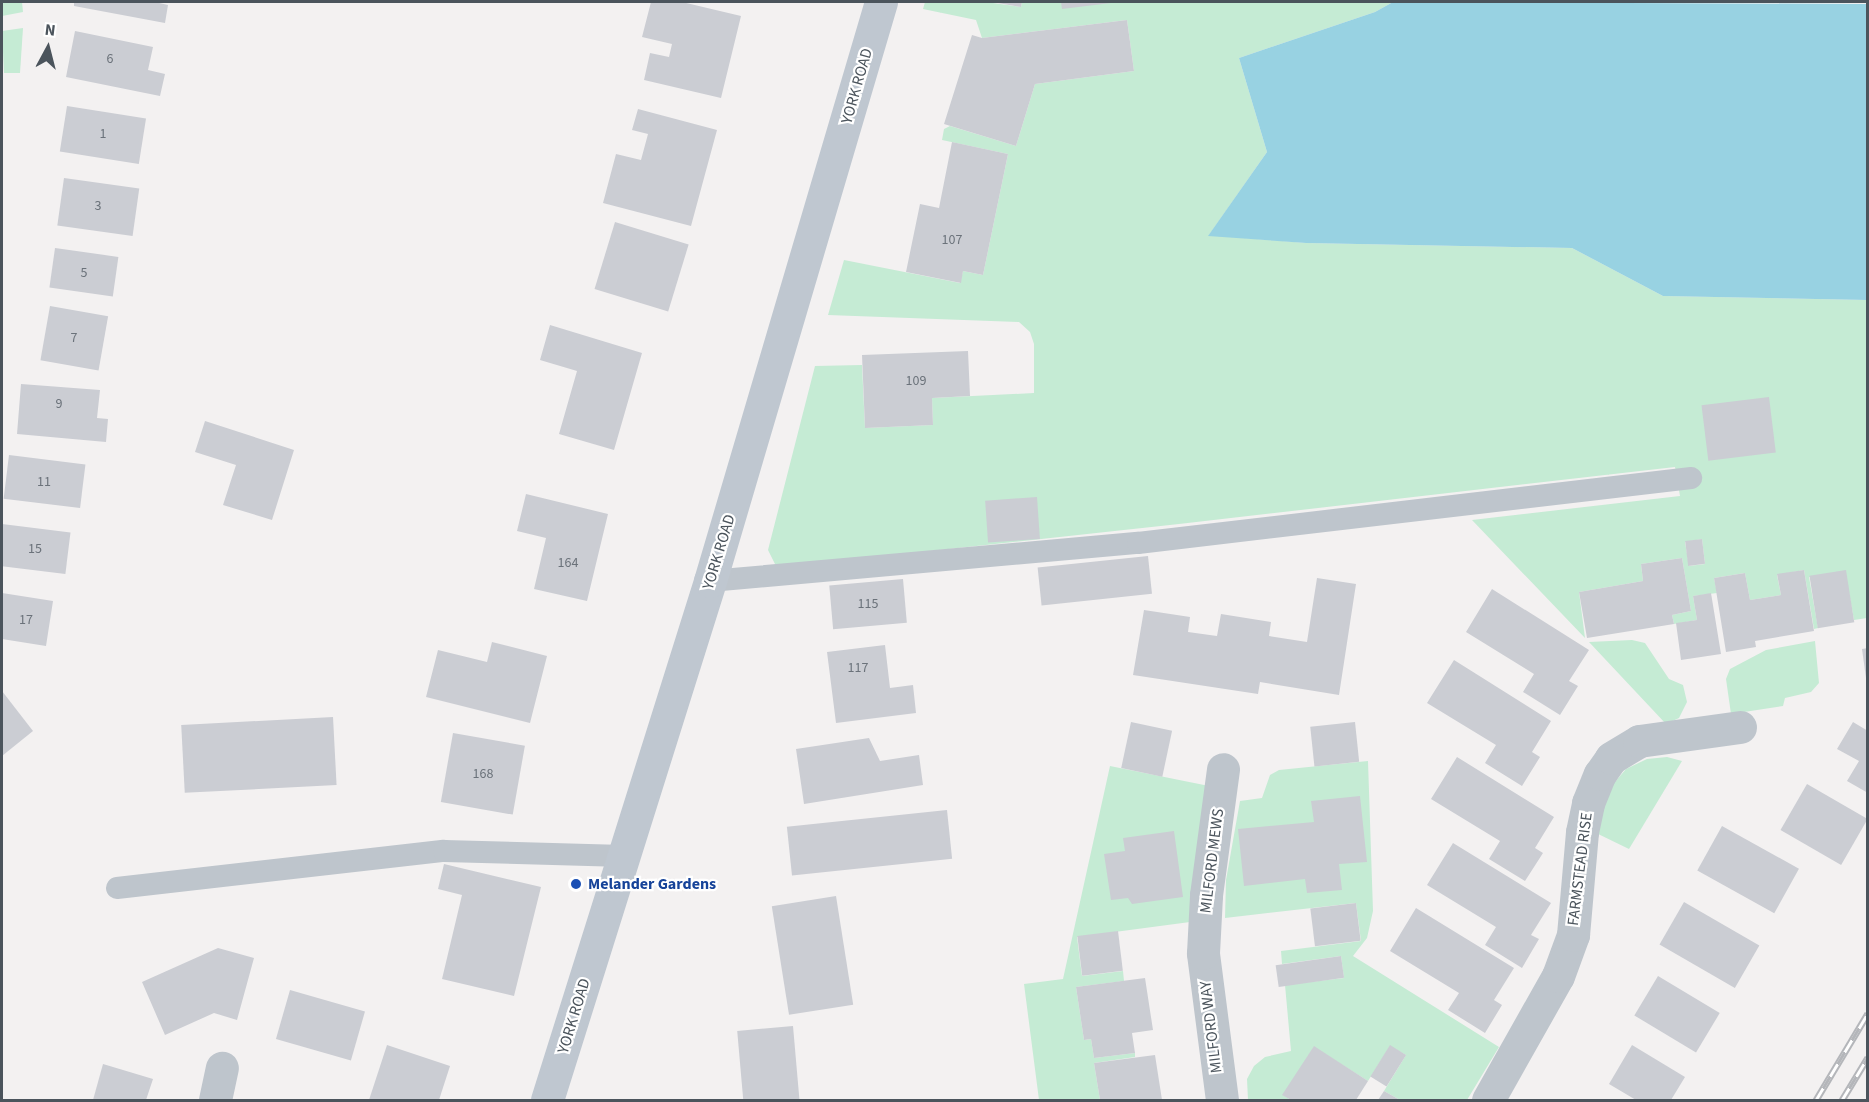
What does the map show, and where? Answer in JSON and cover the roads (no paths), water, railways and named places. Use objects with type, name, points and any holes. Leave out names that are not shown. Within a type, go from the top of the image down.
[{"type":"street","name":"YORK ROAD","points":[[548,1101],[710,581],[881,2]]},
{"type":"street","name":"FARMSTEAD RISE","points":[[1488,1101],[1558,976],[1573,935],[1582,832],[1588,803],[1600,774],[1611,758],[1639,741],[1740,727]]},
{"type":"street","name":"MILFORD MEWS","points":[[1203,953],[1206,895],[1223,769]]},
{"type":"street","name":"MILFORD WAY","points":[[1203,953],[1222,1101]]},
{"type":"street","points":[[215,1101],[222,1068]]},
{"type":"lane","points":[[710,581],[1138,543],[1691,478]]},
{"type":"lane","points":[[117,888],[444,851],[624,856]]},
{"type":"water","points":[[1393,2],[1867,4],[1867,300],[1663,296],[1572,248],[1306,243],[1208,236],[1267,152],[1239,58],[1375,12]]},
{"type":"railway","points":[[1816,1100],[1868,1013]]},
{"type":"railway","points":[[1842,1100],[1868,1057]]},
{"type":"place","name":"Melander Gardens","points":[[576,884]]}]
